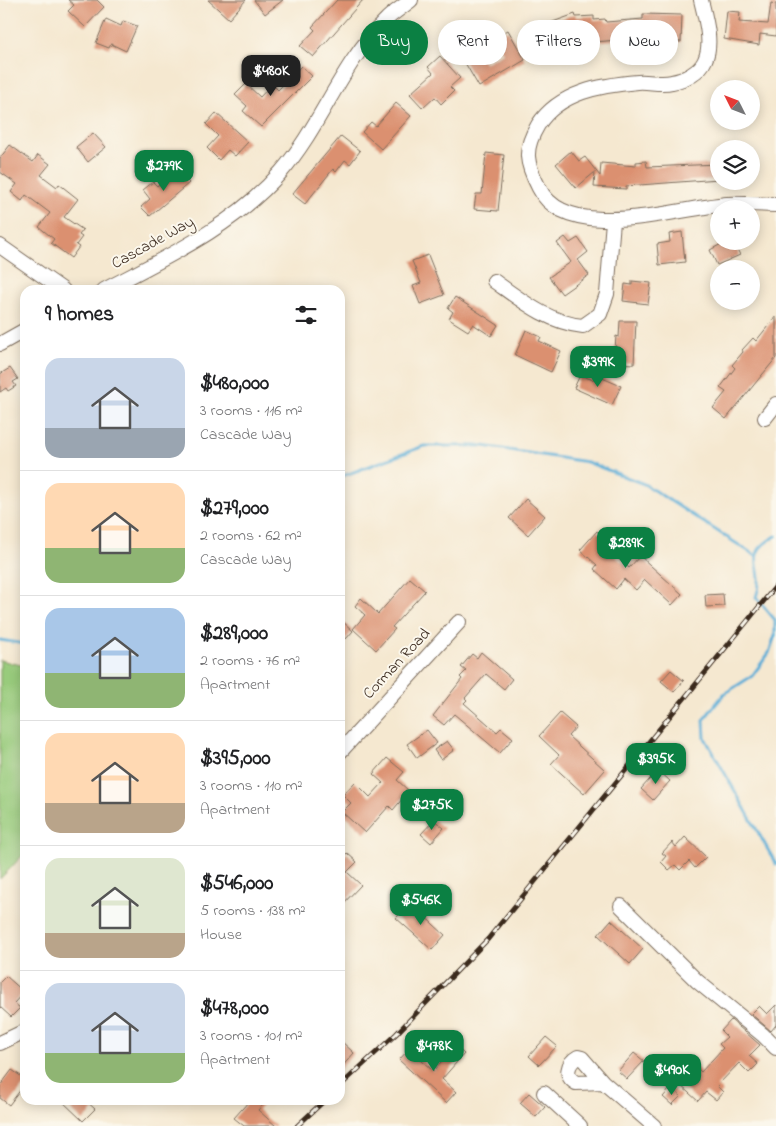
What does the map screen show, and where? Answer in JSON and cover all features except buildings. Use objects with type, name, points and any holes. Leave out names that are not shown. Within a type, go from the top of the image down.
[{"type":"street","name":"Cascade Way","points":[[114,285],[186,247],[250,202],[281,172],[322,115],[354,61],[384,22],[412,0]]},
{"type":"street","points":[[701,0],[708,39],[705,60],[692,75],[671,83],[639,82],[591,88],[562,102],[542,118],[528,141],[529,169],[541,193],[559,210],[582,218],[613,221],[728,204],[776,205]]},
{"type":"street","points":[[494,281],[528,306],[568,325],[583,326],[600,314],[607,294],[613,221]]},
{"type":"street","points":[[0,246],[56,285]]},
{"type":"street","points":[[0,344],[20,333]]},
{"type":"street","points":[[765,418],[776,404]]},
{"type":"street","name":"Corman Road","points":[[345,747],[459,622]]},
{"type":"street","points":[[621,906],[697,981],[763,1034],[776,1048]]},
{"type":"street","points":[[0,1044],[20,1034]]},
{"type":"street","points":[[603,1082],[654,1126]]},
{"type":"street","points":[[544,1093],[580,1126]]},
{"type":"green space","points":[[0,660],[20,665],[20,858],[0,879]]},
{"type":"waterway","points":[[345,475],[424,446],[483,446],[587,462],[644,484],[756,556]]},
{"type":"waterway","points":[[776,536],[765,543],[757,556],[759,587],[756,597],[775,620],[775,635],[769,653],[752,676],[724,694],[704,719],[705,738],[776,864]]},
{"type":"waterway","points":[[0,640],[20,643]]},
{"type":"railway","points":[[345,1081],[396,1034],[488,939],[776,586]]},
{"type":"railway","points":[[297,1126],[320,1105]]}]
